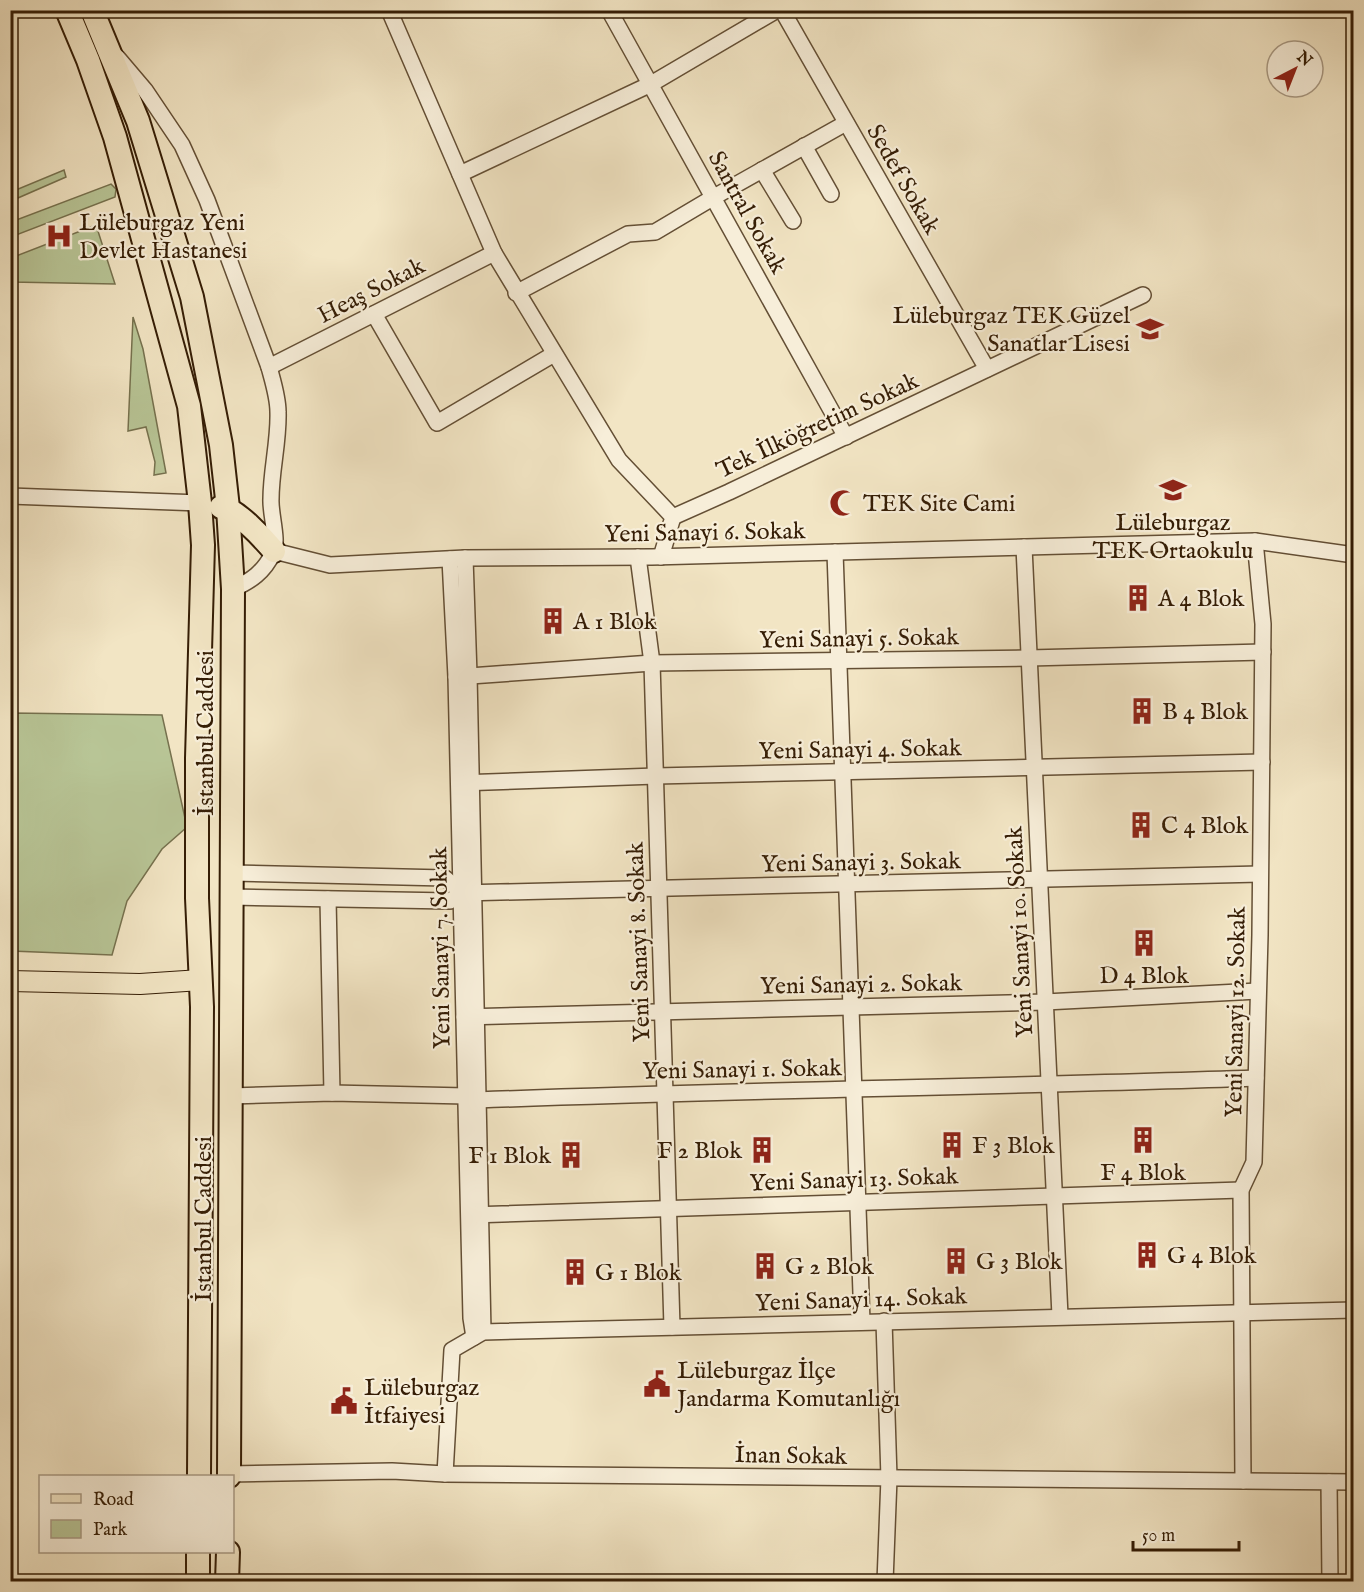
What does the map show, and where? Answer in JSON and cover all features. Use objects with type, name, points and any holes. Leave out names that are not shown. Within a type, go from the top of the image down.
[{"type":"highway","name":"İstanbul Caddesi","points":[[67,10],[88,60],[115,137],[189,406],[200,503],[203,545],[197,758],[197,898],[201,980],[199,1475]]},
{"type":"highway","name":"İstanbul Caddesi","points":[[92,10],[138,121],[192,297],[221,445],[228,508],[233,589],[229,1475]]},
{"type":"highway","points":[[200,503],[228,508],[253,528],[274,551]]},
{"type":"highway","points":[[198,873],[231,873]]},
{"type":"highway","points":[[197,898],[231,897]]},
{"type":"highway","points":[[198,1553],[198,1581]]},
{"type":"highway","points":[[227,1581],[228,1553]]},
{"type":"main road","points":[[10,981],[140,984],[201,980]]},
{"type":"street","points":[[389,10],[494,253],[516,293],[619,460],[672,517],[661,557]]},
{"type":"street","name":"Santral Sokak","points":[[609,10],[846,436]]},
{"type":"street","points":[[460,174],[651,84],[777,10]]},
{"type":"street","name":"Sedef Sokak","points":[[782,10],[987,369]]},
{"type":"street","points":[[106,44],[146,90],[182,145],[207,200],[269,367],[278,411],[277,443],[270,502],[274,551],[253,580],[233,589]]},
{"type":"street","points":[[516,293],[628,234],[655,232],[846,123]]},
{"type":"street","points":[[804,146],[831,194]]},
{"type":"street","points":[[762,170],[793,221]]},
{"type":"street","name":"Heaş Sokak","points":[[269,367],[494,253]]},
{"type":"street","name":"Tek İlköğretim Sokak","points":[[672,517],[1143,295]]},
{"type":"street","points":[[374,314],[438,423],[554,354]]},
{"type":"street","points":[[10,496],[200,503]]},
{"type":"street","name":"Yeni Sanayi 6. Sokak","points":[[274,551],[330,565],[457,559],[661,557],[1255,541],[1353,555]]},
{"type":"street","name":"Yeni Sanayi 12. Sokak","points":[[1243,1481],[1242,1190],[1254,1162],[1262,762],[1263,624],[1255,541]]},
{"type":"street","name":"Yeni Sanayi 10. Sokak","points":[[1024,547],[1060,1316]]},
{"type":"street","points":[[834,552],[862,1322]]},
{"type":"street","name":"Yeni Sanayi 8. Sokak","points":[[638,557],[652,663],[672,1327]]},
{"type":"street","name":"Yeni Sanayi 7. Sokak","points":[[457,559],[463,676],[479,1334]]},
{"type":"street","name":"Yeni Sanayi 5. Sokak","points":[[463,676],[652,663],[1029,658],[1263,651]]},
{"type":"street","name":"Yeni Sanayi 4. Sokak","points":[[465,783],[656,776],[1262,762]]},
{"type":"street","points":[[231,873],[445,878],[468,893]]},
{"type":"street","name":"Yeni Sanayi 3. Sokak","points":[[231,897],[450,901],[468,893],[1260,874]]},
{"type":"street","points":[[328,899],[332,1093]]},
{"type":"street","name":"Yeni Sanayi 2. Sokak","points":[[470,1018],[1045,1002],[1258,991]]},
{"type":"street","name":"Yeni Sanayi 1. Sokak","points":[[230,1096],[332,1093],[472,1098],[1256,1078]]},
{"type":"street","name":"Yeni Sanayi 13. Sokak","points":[[475,1215],[1242,1190]]},
{"type":"street","name":"Yeni Sanayi 14. Sokak","points":[[479,1334],[1060,1316],[1353,1310]]},
{"type":"street","points":[[884,1321],[889,1478],[885,1581]]},
{"type":"street","points":[[445,1474],[452,1350],[479,1334]]},
{"type":"street","name":"İnan Sokak","points":[[229,1475],[392,1471],[445,1474],[1353,1482]]},
{"type":"street","points":[[1329,1482],[1330,1581]]},
{"type":"green space","points":[[64,170],[66,177],[11,201],[11,192]]},
{"type":"green space","points":[[111,184],[116,189],[115,197],[11,237],[11,222]]},
{"type":"green space","points":[[96,225],[115,284],[11,282],[11,258]]},
{"type":"green space","points":[[133,317],[143,349],[166,473],[154,475],[155,462],[146,427],[128,431]]},
{"type":"green space","points":[[11,713],[162,715],[187,827],[162,849],[127,901],[112,955],[11,951]]},
{"type":"place","name":"Lüleburgaz Yeni Devlet Hastanesi","points":[[59,236]]},
{"type":"place","name":"Lüleburgaz TEK Güzel Sanatlar Lisesi","points":[[1150,329]]},
{"type":"place","name":"Lüleburgaz TEK Ortaokulu","points":[[1173,490]]},
{"type":"place","name":"TEK Site Cami","points":[[843,503]]},
{"type":"place","name":"A 4 Blok","points":[[1138,598]]},
{"type":"place","name":"A 1 Blok","points":[[553,621]]},
{"type":"place","name":"B 4 Blok","points":[[1142,711]]},
{"type":"place","name":"C 4 Blok","points":[[1141,825]]},
{"type":"place","name":"D 4 Blok","points":[[1144,943]]},
{"type":"place","name":"F 4 Blok","points":[[1143,1140]]},
{"type":"place","name":"F 3 Blok","points":[[952,1145]]},
{"type":"place","name":"F 2 Blok","points":[[762,1150]]},
{"type":"place","name":"F 1 Blok","points":[[571,1155]]},
{"type":"place","name":"G 4 Blok","points":[[1147,1255]]},
{"type":"place","name":"G 3 Blok","points":[[956,1261]]},
{"type":"place","name":"G 2 Blok","points":[[765,1266]]},
{"type":"place","name":"G 1 Blok","points":[[575,1272]]},
{"type":"place","name":"Lüleburgaz İlçe Jandarma Komutanlığı","points":[[657,1384]]},
{"type":"place","name":"Lüleburgaz İtfaiyesi","points":[[344,1401]]}]
